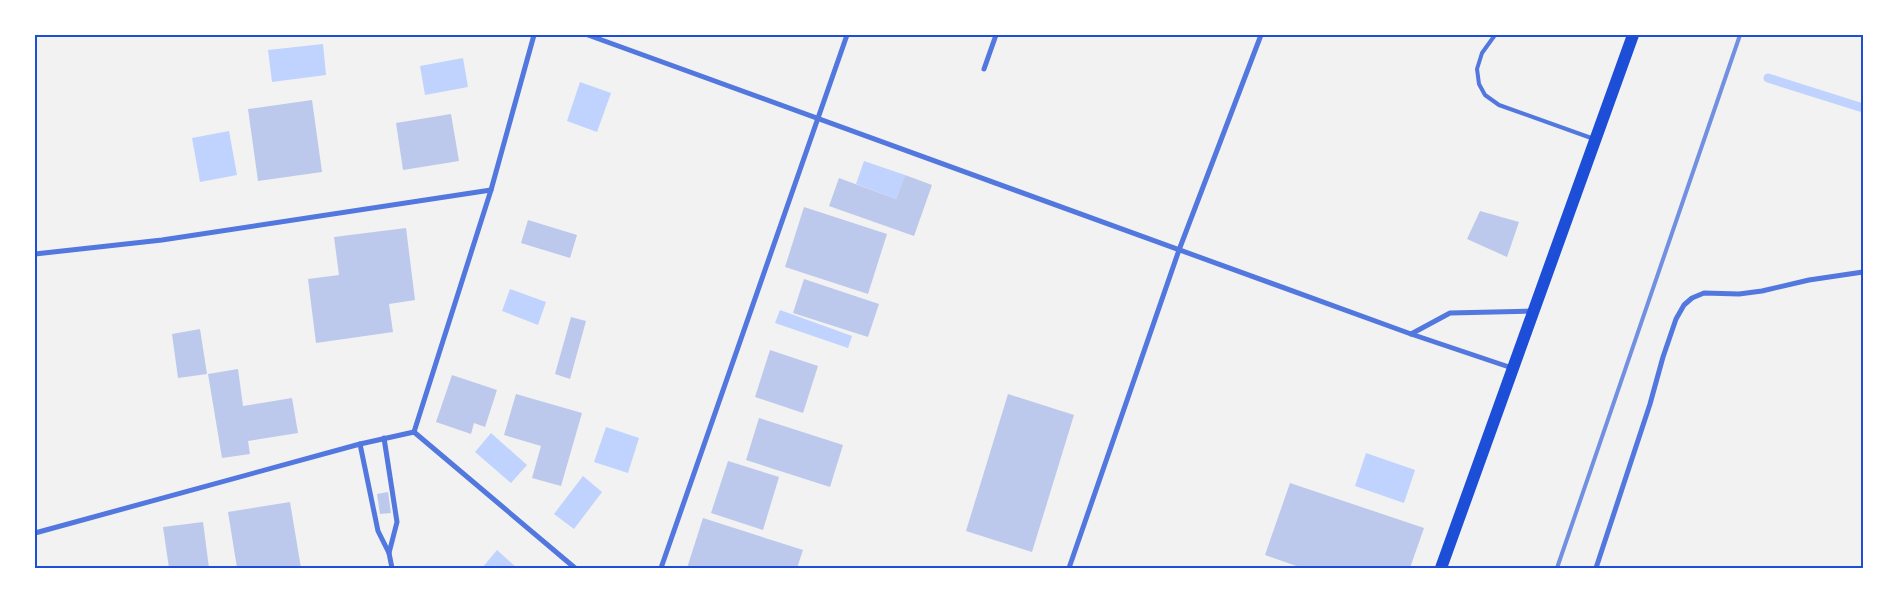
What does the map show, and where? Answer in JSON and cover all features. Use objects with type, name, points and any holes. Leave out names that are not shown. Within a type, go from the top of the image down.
[{"type":"main road","points":[[1441,568],[1595,140],[1630,35]]},
{"type":"street","points":[[414,432],[491,190],[534,35]]},
{"type":"street","points":[[588,35],[1411,334],[1512,368]]},
{"type":"street","points":[[661,568],[817,118],[848,35]]},
{"type":"street","points":[[984,69],[996,35]]},
{"type":"street","points":[[1069,568],[1179,250],[1261,35]]},
{"type":"street","points":[[35,254],[162,240],[491,190]]},
{"type":"street","points":[[1596,568],[1650,404],[1663,356],[1676,320],[1684,305],[1692,298],[1704,293],[1739,294],[1762,291],[1809,280],[1863,272]]},
{"type":"street","points":[[1411,334],[1450,313],[1533,311]]},
{"type":"street","points":[[35,533],[360,444],[414,432]]},
{"type":"street","points":[[414,432],[575,568]]},
{"type":"street","points":[[384,438],[398,522],[389,553]]},
{"type":"street","points":[[360,444],[378,531],[389,553],[392,568]]},
{"type":"lane","points":[[1495,35],[1482,53],[1477,69],[1479,84],[1485,95],[1499,105],[1595,140]]},
{"type":"water","points":[[323,44],[326,75],[272,82],[268,50]]},
{"type":"water","points":[[463,58],[468,87],[425,95],[420,66]]},
{"type":"water","points":[[580,82],[611,93],[597,132],[567,121]]},
{"type":"water","points":[[229,131],[237,175],[200,182],[192,138]]},
{"type":"water","points":[[864,161],[905,175],[896,199],[856,184]]},
{"type":"water","points":[[510,289],[546,302],[538,325],[502,311]]},
{"type":"water","points":[[780,310],[852,336],[848,348],[775,323]]},
{"type":"water","points":[[606,427],[639,438],[628,473],[594,462]]},
{"type":"water","points":[[491,433],[527,465],[511,483],[475,452]]},
{"type":"water","points":[[1366,453],[1415,470],[1404,503],[1355,486]]},
{"type":"water","points":[[583,476],[602,492],[574,529],[554,514]]},
{"type":"water","points":[[497,550],[517,568],[482,568]]},
{"type":"building","points":[[312,100],[322,172],[258,181],[248,109]]},
{"type":"building","points":[[451,114],[459,161],[403,170],[396,123]]},
{"type":"building","points":[[905,175],[932,185],[914,236],[829,206],[839,178],[896,199]]},
{"type":"building","points":[[804,207],[887,234],[868,294],[785,267]]},
{"type":"building","points":[[1480,211],[1519,222],[1507,257],[1467,239]]},
{"type":"building","points":[[528,220],[577,235],[570,258],[521,243]]},
{"type":"building","points":[[406,228],[415,300],[389,304],[393,332],[316,343],[308,279],[339,275],[334,237]]},
{"type":"building","points":[[804,279],[879,304],[868,337],[793,313]]},
{"type":"building","points":[[571,317],[586,321],[570,379],[555,374]]},
{"type":"building","points":[[200,329],[207,374],[178,378],[172,334]]},
{"type":"building","points":[[770,350],[818,366],[803,413],[755,397]]},
{"type":"building","points":[[238,369],[243,406],[292,398],[298,433],[248,441],[250,454],[222,458],[208,374]]},
{"type":"building","points":[[452,375],[497,390],[485,427],[474,423],[471,434],[436,422]]},
{"type":"building","points":[[516,394],[582,413],[561,486],[532,478],[541,446],[504,435]]},
{"type":"building","points":[[1008,394],[1074,415],[1032,552],[966,531]]},
{"type":"building","points":[[759,418],[843,445],[830,487],[746,460]]},
{"type":"building","points":[[728,461],[779,477],[763,530],[711,513]]},
{"type":"building","points":[[1290,483],[1424,528],[1410,568],[1302,568],[1265,555]]},
{"type":"building","points":[[388,492],[391,513],[380,514],[377,494]]},
{"type":"building","points":[[290,502],[301,568],[237,568],[228,512]]},
{"type":"building","points":[[703,518],[803,550],[797,568],[687,568]]},
{"type":"building","points":[[203,522],[209,568],[169,568],[163,527]]},
{"type":"waterway","points":[[1768,78],[1863,108]]},
{"type":"railway","points":[[1557,568],[1740,35]]}]
